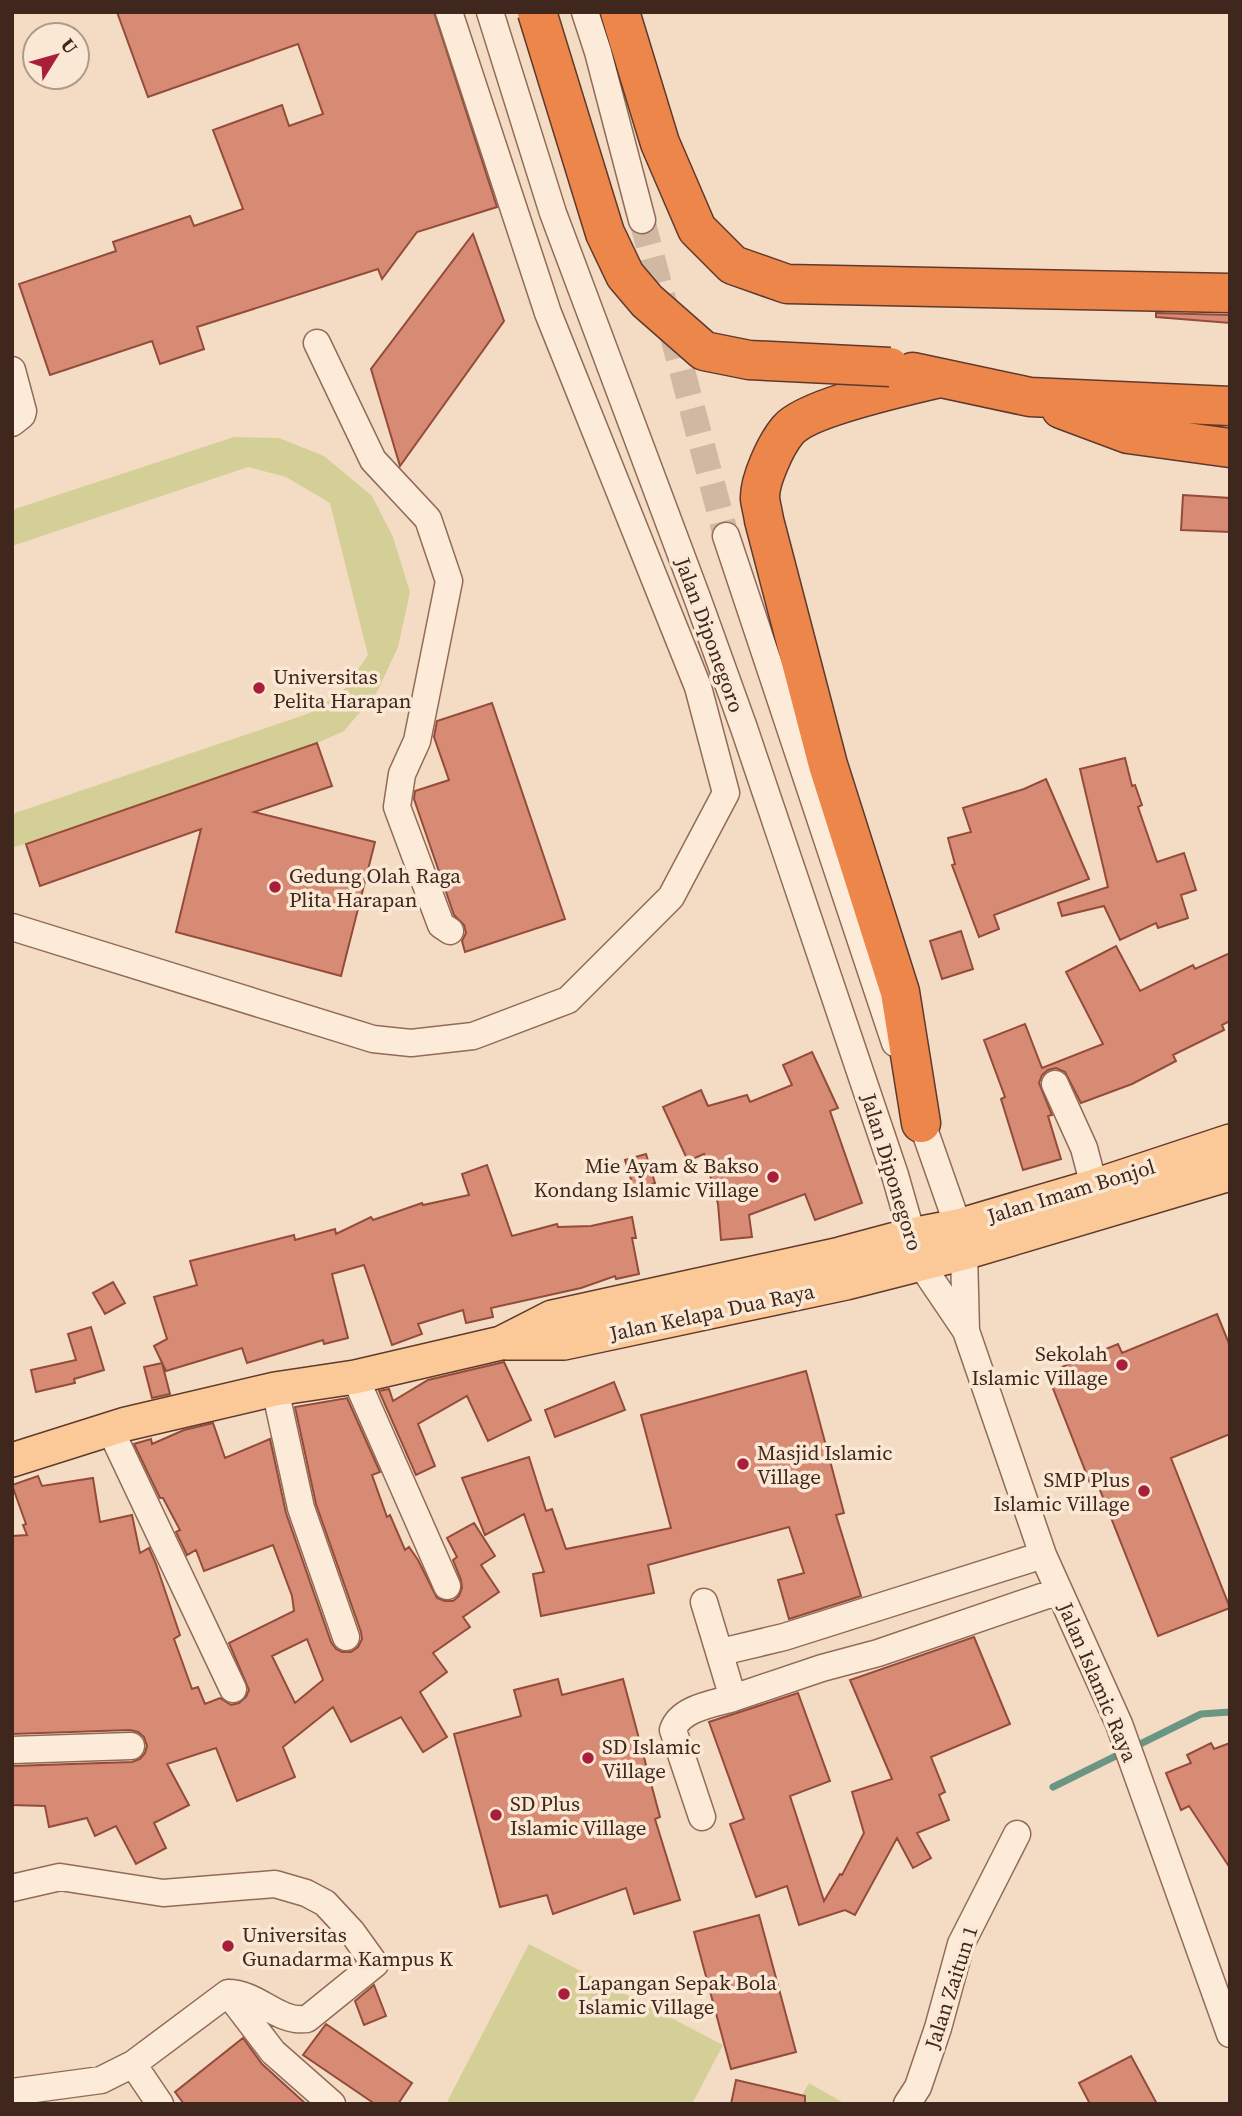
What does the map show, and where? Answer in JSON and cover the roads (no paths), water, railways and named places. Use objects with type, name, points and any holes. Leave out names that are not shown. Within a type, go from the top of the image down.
[{"type":"highway","points":[[537,12],[605,233],[625,275],[647,301],[704,351],[749,360],[890,367],[1030,397],[1128,434],[1230,448]]},
{"type":"highway","points":[[620,12],[660,143],[697,229],[733,265],[787,284],[1230,293]]},
{"type":"highway","points":[[921,1123],[900,992],[828,765],[760,496],[767,470],[778,446],[793,426],[831,408],[939,378]]},
{"type":"highway","points":[[1030,397],[1230,406]]},
{"type":"main road","name":"Jalan Imam Bonjol","points":[[961,1239],[1094,1186],[1230,1141]]},
{"type":"main road","name":"Jalan Imam Bonjol","points":[[915,1249],[1230,1174]]},
{"type":"main road","name":"Jalan Kelapa Dua Raya","points":[[12,1460],[110,1429],[275,1389],[355,1377],[501,1343],[564,1343],[702,1300],[846,1283],[915,1249]]},
{"type":"street","points":[[12,927],[373,1039],[411,1043],[473,1037],[568,1000],[671,897],[726,793],[698,687],[548,313],[449,12]]},
{"type":"street","name":"Jalan Diponegoro","points":[[489,12],[554,213],[744,728],[895,1175],[915,1249]]},
{"type":"street","points":[[585,12],[642,220]]},
{"type":"street","points":[[317,343],[373,460],[428,519],[449,581],[418,741],[402,774],[397,807],[442,925],[450,932]]},
{"type":"street","points":[[12,370],[23,411],[12,423]]},
{"type":"street","name":"Jalan Diponegoro","points":[[726,536],[961,1239]]},
{"type":"street","points":[[1055,1084],[1084,1148],[1094,1186]]},
{"type":"street","name":"Jalan Islamic Raya","points":[[961,1239],[966,1331]]},
{"type":"street","name":"Jalan Islamic Raya","points":[[915,1249],[966,1331],[1043,1555],[1119,1724],[1230,2034]]},
{"type":"street","points":[[355,1377],[447,1586]]},
{"type":"street","points":[[275,1389],[301,1508],[346,1637]]},
{"type":"street","points":[[110,1429],[233,1689]]},
{"type":"street","points":[[720,1652],[784,1637],[1043,1555]]},
{"type":"street","points":[[702,1817],[673,1730],[684,1714],[822,1668],[878,1653],[1059,1591]]},
{"type":"street","points":[[704,1602],[733,1698]]},
{"type":"street","points":[[12,1750],[131,1746]]},
{"type":"street","name":"Jalan Zaitun 1","points":[[907,2104],[918,2087],[934,2040],[961,1944],[1017,1834]]},
{"type":"street","points":[[12,1888],[60,1877],[163,1893],[275,1884],[306,1893],[325,1903],[352,1932],[375,1965],[307,2019],[295,2021],[239,1993],[228,1993],[133,2064],[101,2080],[12,2092]]},
{"type":"street","points":[[228,1993],[274,2052],[332,2104]]},
{"type":"street","points":[[133,2064],[160,2104]]},
{"type":"waterway","points":[[1053,1787],[1201,1714],[1230,1712]]},
{"type":"tunnel","points":[[642,220],[726,536]]},
{"type":"place","name":"Universitas Pelita Harapan","points":[[259,688]]},
{"type":"place","name":"Gedung Olah Raga Plita Harapan","points":[[275,887]]},
{"type":"place","name":"Mie Ayam & Bakso Kondang Islamic Village","points":[[773,1177]]},
{"type":"place","name":"Sekolah Islamic Village","points":[[1122,1365]]},
{"type":"place","name":"Masjid Islamic Village","points":[[743,1464]]},
{"type":"place","name":"SMP Plus Islamic Village","points":[[1144,1491]]},
{"type":"place","name":"SD Islamic Village","points":[[588,1758]]},
{"type":"place","name":"SD Plus Islamic Village","points":[[496,1815]]},
{"type":"place","name":"Universitas Gunadarma Kampus K","points":[[228,1946]]},
{"type":"place","name":"Lapangan Sepak Bola Islamic Village","points":[[564,1994]]}]
